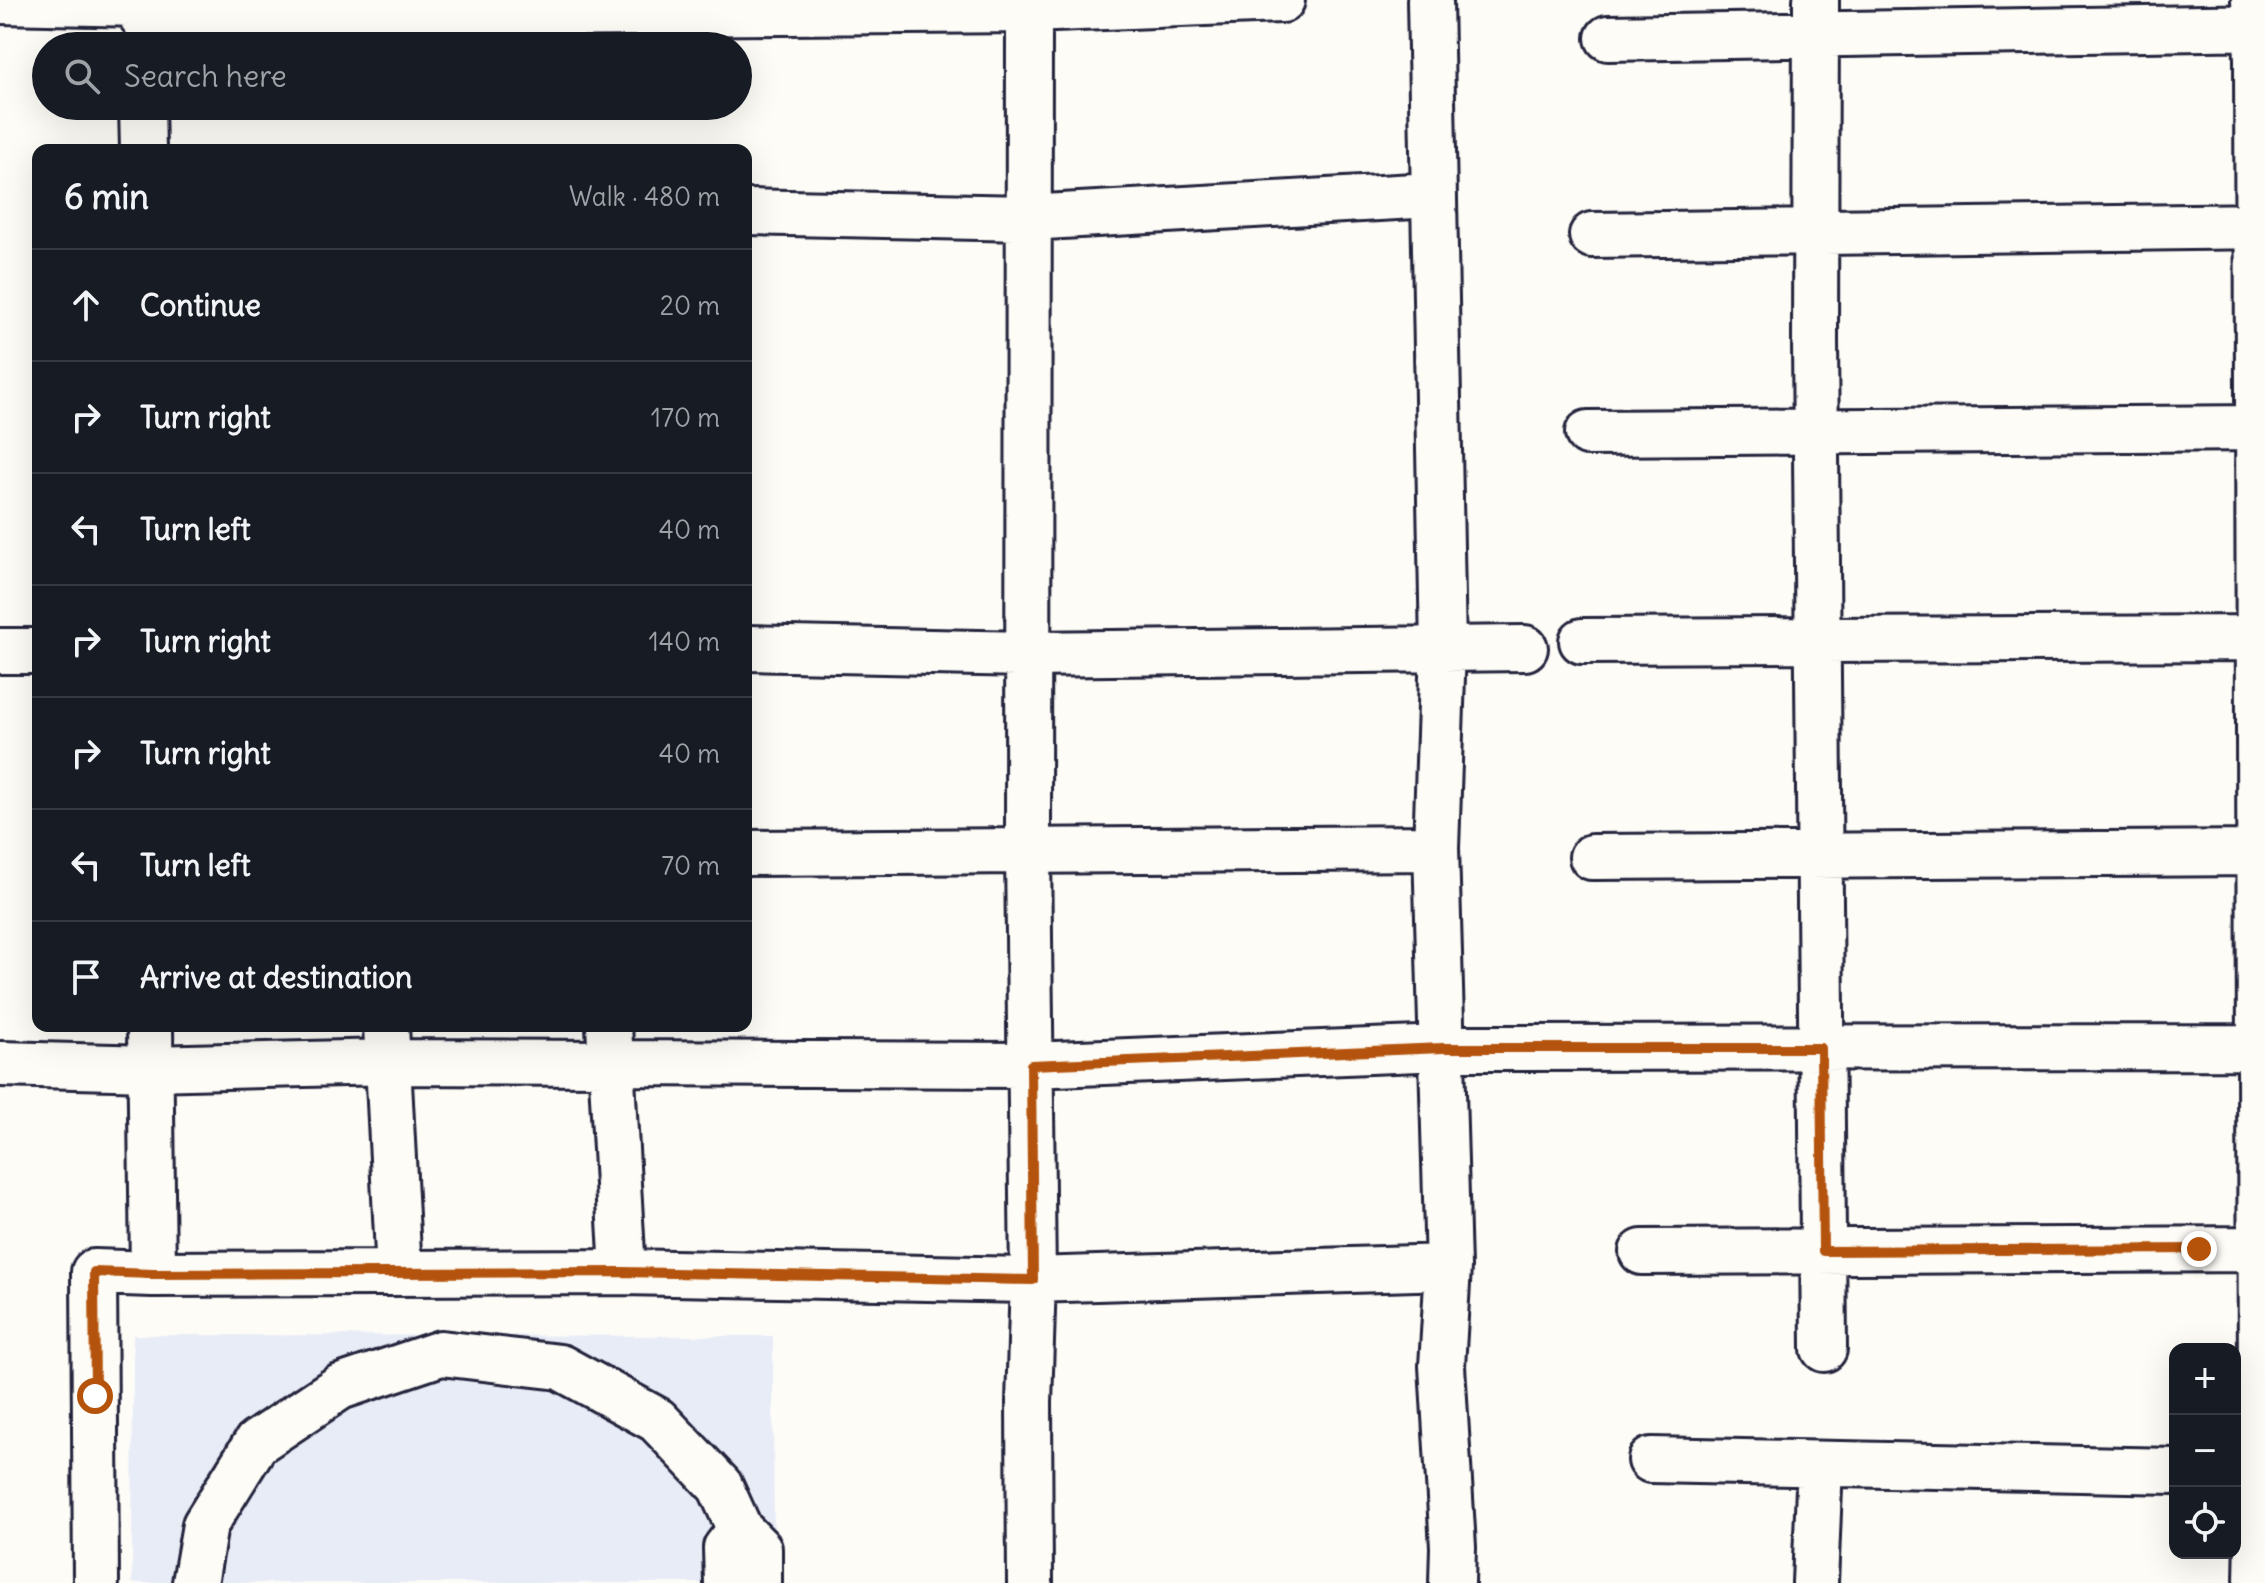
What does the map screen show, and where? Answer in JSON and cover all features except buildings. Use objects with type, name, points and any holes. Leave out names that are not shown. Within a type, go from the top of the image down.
[{"type":"street","points":[[0,1],[142,17],[608,6],[1028,5],[1282,0]]},
{"type":"street","points":[[1430,0],[1443,648],[1436,848],[1448,1267],[1442,1366],[1453,1547],[1452,1583]]},
{"type":"street","points":[[1028,5],[1027,654],[1033,1280],[1029,1402],[1030,1583]]},
{"type":"street","points":[[1816,17],[1816,432],[1824,1349]]},
{"type":"street","points":[[1608,38],[1816,17],[2258,18],[2263,1249],[2253,1473],[2257,1583]]},
{"type":"street","points":[[142,120],[143,144]]},
{"type":"street","points":[[752,212],[1027,218],[1432,195]]},
{"type":"street","points":[[1592,235],[2261,226]]},
{"type":"street","points":[[1588,433],[2262,428]]},
{"type":"street","points":[[1582,641],[2262,638]]},
{"type":"street","points":[[752,648],[1027,654],[1525,648]]},
{"type":"street","points":[[0,651],[32,651]]},
{"type":"street","points":[[752,853],[1436,848]]},
{"type":"street","points":[[1592,857],[2262,853]]},
{"type":"street","points":[[0,1064],[150,1047],[386,1044],[610,1045],[1031,1065],[1443,1048],[2263,1047]]},
{"type":"street","points":[[386,1044],[399,1273]]},
{"type":"street","points":[[610,1045],[623,1272]]},
{"type":"street","points":[[150,1047],[153,1274]]},
{"type":"street","points":[[1642,1252],[2263,1249]]},
{"type":"street","points":[[96,1583],[94,1272],[623,1272],[1033,1280],[1448,1267]]},
{"type":"street","points":[[195,1583],[205,1525],[256,1443],[340,1387],[441,1353],[560,1367],[657,1420],[720,1486],[740,1530],[759,1549],[759,1583]]},
{"type":"street","points":[[1651,1460],[2169,1471]]},
{"type":"street","points":[[1815,1583],[1820,1464]]},
{"type":"street","points":[[727,1583],[726,1548],[740,1530]]},
{"type":"shaded area","points":[[133,1335],[773,1336],[774,1583],[132,1583]]},
{"type":"route","points":[[95,1396],[94,1272],[623,1272],[1033,1280],[1031,1065],[1443,1048],[1821,1048],[1823,1251],[2199,1249]]}]
